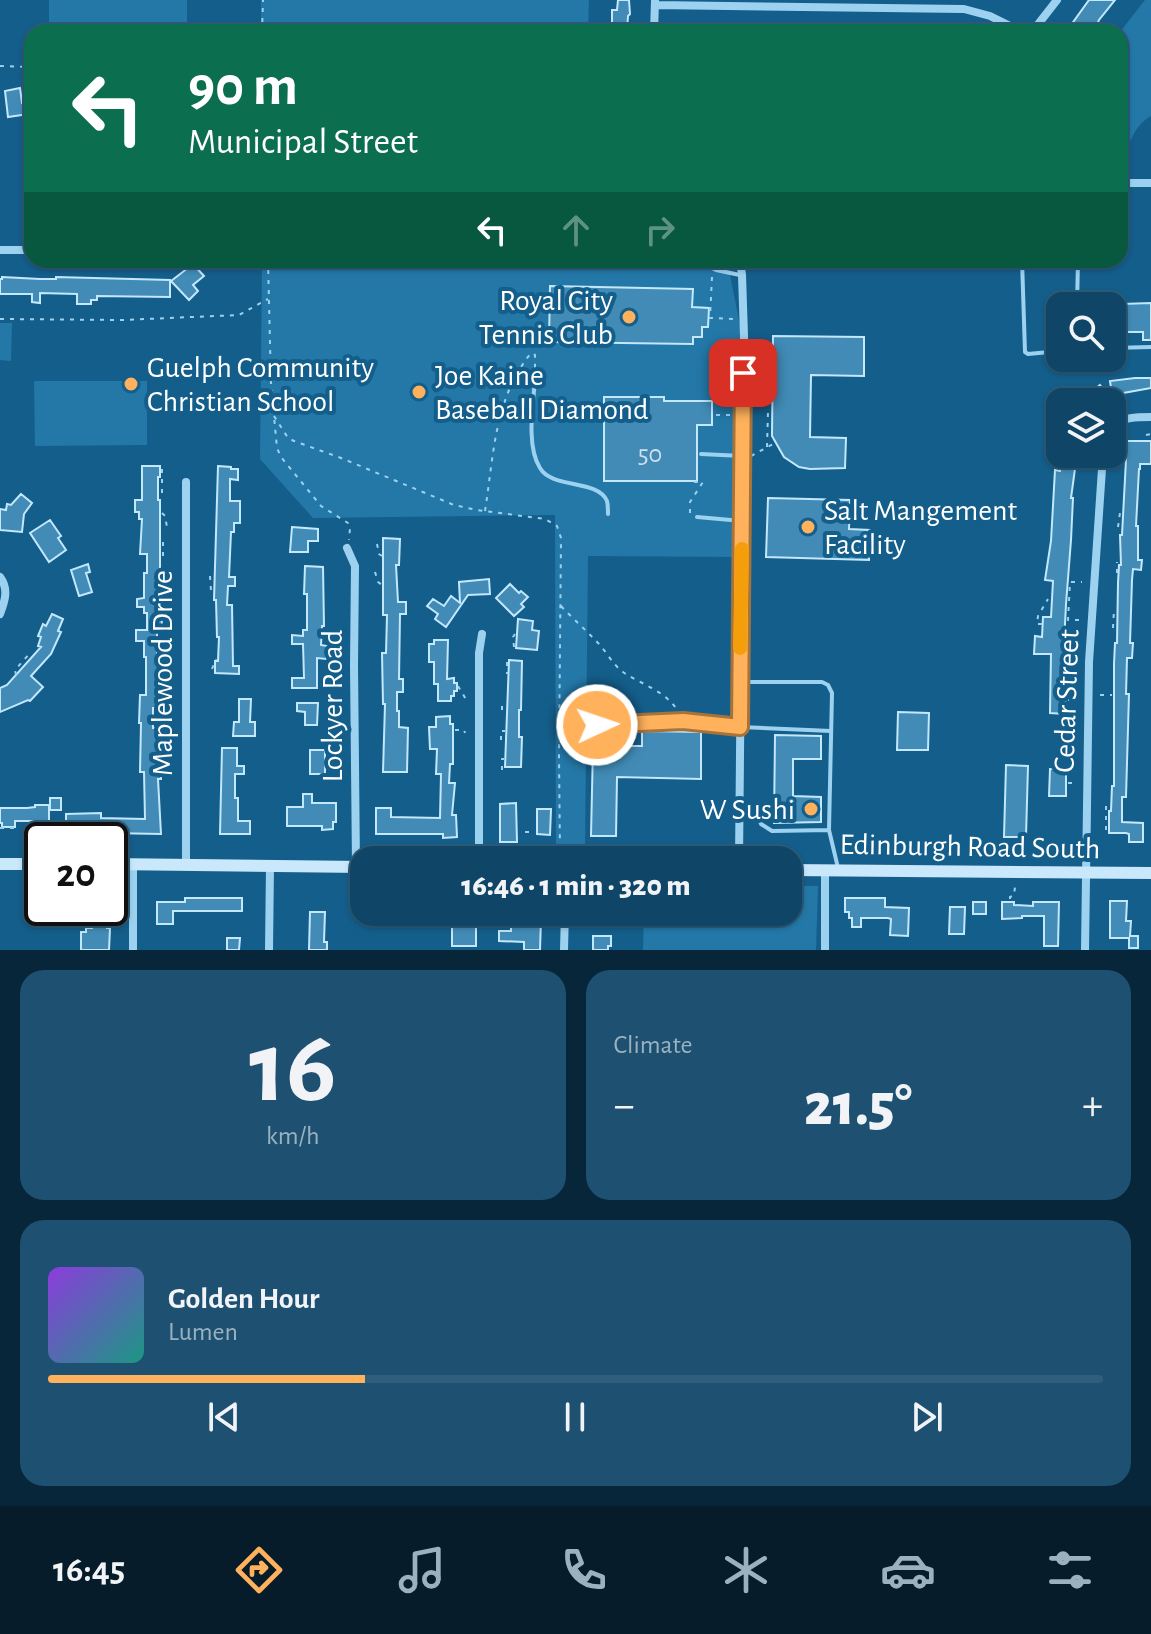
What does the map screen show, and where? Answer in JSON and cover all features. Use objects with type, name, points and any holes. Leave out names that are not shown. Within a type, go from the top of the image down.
[{"type":"main road","points":[[0,864],[24,864]]},
{"type":"main road","points":[[128,864],[350,867]]},
{"type":"main road","name":"Edinburgh Road South","points":[[802,870],[1151,873]]},
{"type":"street","points":[[1038,24],[1057,0]]},
{"type":"street","points":[[654,24],[655,3],[964,9],[1006,24]]},
{"type":"street","points":[[1128,183],[1151,183]]},
{"type":"street","points":[[0,250],[24,250]]},
{"type":"street","points":[[739,846],[742,521],[746,456],[741,268]]},
{"type":"street","points":[[1126,418],[1151,417]]},
{"type":"street","name":"Cedar Street","points":[[1085,950],[1090,656],[1102,468]]},
{"type":"street","name":"Maplewood Drive","points":[[186,482],[186,865]]},
{"type":"street","name":"Lockyer Road","points":[[347,548],[355,566],[354,665],[359,846]]},
{"type":"street","points":[[0,577],[6,594],[0,614]]},
{"type":"street","points":[[479,846],[479,653],[482,634]]},
{"type":"street","points":[[133,864],[133,950]]},
{"type":"street","points":[[269,950],[270,866]]},
{"type":"street","points":[[825,950],[832,870]]},
{"type":"street","points":[[564,950],[565,926]]},
{"type":"lane","points":[[712,268],[742,275]]},
{"type":"lane","points":[[1022,268],[1025,352],[1046,352]]},
{"type":"lane","points":[[1077,292],[1078,268]]},
{"type":"lane","points":[[1126,348],[1151,347]]},
{"type":"lane","points":[[535,380],[531,443],[539,468],[553,479],[598,492],[607,501],[608,514]]},
{"type":"lane","points":[[701,454],[746,456]]},
{"type":"lane","points":[[697,517],[742,521]]},
{"type":"lane","points":[[740,682],[825,684],[832,693],[829,830],[832,870]]},
{"type":"lane","points":[[597,725],[683,721],[831,731]]},
{"type":"lane","points":[[739,820],[756,811],[761,824],[777,832],[829,830]]},
{"type":"path","points":[[262,24],[263,0]]},
{"type":"path","points":[[0,66],[24,67]]},
{"type":"path","points":[[268,268],[277,448],[321,506],[348,523],[347,548]]},
{"type":"path","points":[[712,268],[710,318],[744,319]]},
{"type":"path","points":[[0,319],[122,320],[239,315],[269,298]]},
{"type":"path","points":[[485,511],[500,411],[509,387],[531,353],[535,355],[535,380]]},
{"type":"path","points":[[767,447],[768,412]]},
{"type":"path","points":[[716,415],[732,415]]},
{"type":"path","points":[[274,416],[288,438],[294,441],[454,505],[545,519],[557,526],[561,538],[560,846]]},
{"type":"path","points":[[1146,435],[1151,434]]},
{"type":"path","points":[[746,456],[773,444]]},
{"type":"path","points":[[162,469],[162,493]]},
{"type":"path","points":[[690,482],[703,482],[690,502],[690,517]]},
{"type":"path","points":[[162,513],[167,527]]},
{"type":"path","points":[[1118,527],[1120,513]]},
{"type":"path","points":[[163,542],[163,558]]},
{"type":"path","points":[[377,544],[382,556]]},
{"type":"path","points":[[1117,562],[1117,573]]},
{"type":"path","points":[[375,572],[382,585]]},
{"type":"path","points":[[162,583],[166,575]]},
{"type":"path","points":[[210,576],[211,591]]},
{"type":"path","points":[[1079,620],[1068,620],[1070,582],[1082,582]]},
{"type":"path","points":[[1042,624],[1037,624],[1038,616],[1048,599]]},
{"type":"path","points":[[561,606],[620,669],[650,686],[674,705],[683,721]]},
{"type":"path","points":[[1113,628],[1114,609]]},
{"type":"path","points":[[161,610],[165,611],[169,622]]},
{"type":"path","points":[[514,647],[515,634]]},
{"type":"path","points":[[163,639],[166,655]]},
{"type":"path","points":[[1067,646],[1078,647]]},
{"type":"path","points":[[16,675],[15,670],[30,653]]},
{"type":"path","points":[[212,669],[216,659]]},
{"type":"path","points":[[507,662],[507,674]]},
{"type":"path","points":[[1068,674],[1077,674]]},
{"type":"path","points":[[458,686],[467,701]]},
{"type":"path","points":[[1100,695],[1112,695]]},
{"type":"path","points":[[1068,700],[1077,700]]},
{"type":"path","points":[[502,702],[502,710]]},
{"type":"path","points":[[455,730],[464,730],[465,733]]},
{"type":"path","points":[[501,740],[501,731],[505,731]]},
{"type":"path","points":[[502,770],[504,759]]},
{"type":"path","points":[[1068,783],[1075,783]]},
{"type":"path","points":[[1106,806],[1106,830]]},
{"type":"path","points":[[0,828],[15,828]]},
{"type":"path","points":[[1010,899],[1015,887]]},
{"type":"shaded area","points":[[49,0],[187,0],[187,24],[49,24]]},
{"type":"shaded area","points":[[261,0],[589,0],[588,24],[261,24]]},
{"type":"shaded area","points":[[1145,0],[1151,0],[1151,116],[1134,133],[1128,149],[1128,24]]},
{"type":"shaded area","points":[[262,268],[729,268],[747,360],[736,557],[588,556],[585,846],[556,846],[555,515],[313,518],[260,459]]},
{"type":"shaded area","points":[[0,323],[12,323],[11,361],[0,360]]},
{"type":"shaded area","points":[[34,381],[147,381],[147,445],[35,446]]},
{"type":"shaded area","points":[[802,886],[818,886],[816,950],[643,950],[644,926],[802,926]]},
{"type":"building","points":[[618,0],[629,0],[628,24],[612,24],[612,10],[617,10]]},
{"type":"building","points":[[1089,0],[1115,0],[1097,24],[1072,24]]},
{"type":"building","points":[[20,88],[24,115],[8,117],[5,91]]},
{"type":"building","points":[[188,268],[197,268],[204,276],[193,285],[198,291],[189,300],[171,281]]},
{"type":"building","points":[[2,277],[170,280],[170,297],[97,296],[91,304],[77,304],[77,294],[40,293],[40,303],[32,302],[32,294],[0,294]]},
{"type":"building","name":"Royal City Tennis Club","points":[[550,286],[693,289],[692,307],[709,308],[708,327],[702,327],[702,337],[693,337],[693,344],[549,342]]},
{"type":"building","points":[[1151,303],[1151,340],[1143,340],[1143,332],[1126,332],[1126,304]]},
{"type":"building","points":[[773,336],[864,337],[864,376],[811,375],[810,437],[846,438],[845,468],[799,467],[784,457],[772,436]]},
{"type":"building","points":[[1151,378],[1151,388],[1126,392],[1126,388],[1111,388],[1110,381]]},
{"type":"building","points":[[604,397],[712,401],[712,425],[697,425],[697,481],[604,481]]},
{"type":"building","points":[[1127,441],[1151,441],[1151,464],[1140,464],[1139,469],[1136,526],[1138,560],[1142,560],[1141,570],[1133,569],[1132,580],[1130,643],[1133,643],[1132,658],[1127,658],[1126,694],[1129,694],[1126,797],[1122,797],[1122,822],[1143,823],[1143,842],[1129,842],[1129,834],[1126,833],[1109,833],[1114,786],[1114,664]]},
{"type":"building","points":[[142,466],[160,466],[158,500],[162,625],[157,625],[157,662],[161,662],[160,696],[163,696],[163,708],[153,708],[153,728],[157,728],[157,741],[162,741],[161,779],[158,779],[161,834],[128,833],[128,822],[66,822],[66,814],[101,813],[101,818],[145,819],[139,723],[140,695],[146,695],[146,657],[144,641],[136,641],[136,630],[147,630],[147,613],[144,613],[144,607],[137,607],[137,599],[144,598],[144,573],[147,573],[147,554],[140,554],[142,519],[139,519],[139,512],[135,512],[135,500],[142,500]]},
{"type":"building","points":[[218,466],[238,469],[238,480],[230,479],[230,501],[240,501],[240,523],[234,523],[234,532],[231,532],[229,577],[235,577],[235,586],[228,586],[227,605],[232,605],[233,666],[239,666],[239,674],[215,673],[219,637],[214,600]]},
{"type":"building","points":[[1060,468],[1075,468],[1063,665],[1066,665],[1065,714],[1050,713],[1051,654],[1034,654],[1035,636],[1042,637],[1043,617],[1051,617],[1053,581],[1045,580],[1051,541],[1055,470],[1060,471]]},
{"type":"building","points":[[21,494],[32,503],[24,514],[22,532],[0,530],[0,509],[6,510],[7,504],[11,505]]},
{"type":"building","name":"Salt Mangement Facility","points":[[768,498],[850,500],[849,529],[870,530],[869,560],[766,557]]},
{"type":"building","points":[[50,520],[66,550],[49,562],[30,533]]},
{"type":"building","points":[[292,527],[318,529],[318,541],[308,541],[308,552],[290,552]]},
{"type":"building","points":[[383,538],[400,539],[399,565],[396,565],[398,602],[406,602],[406,614],[400,614],[399,679],[403,679],[403,692],[397,692],[397,711],[399,727],[408,728],[407,772],[383,772],[385,704],[382,653],[386,653],[387,615],[383,615]]},
{"type":"building","points":[[88,564],[90,572],[86,573],[92,592],[79,596],[71,570]]},
{"type":"building","points":[[305,566],[323,567],[324,626],[321,645],[327,646],[326,659],[317,658],[317,688],[292,688],[292,678],[304,678],[303,644],[292,644],[292,635],[303,636],[303,630],[307,630]]},
{"type":"building","points":[[489,579],[490,594],[468,595],[446,627],[435,619],[438,614],[427,606],[433,599],[444,606],[451,596],[460,603],[459,582]]},
{"type":"building","points":[[510,584],[528,597],[521,604],[524,607],[514,616],[496,598]]},
{"type":"building","points":[[52,614],[63,619],[58,631],[61,632],[51,654],[31,676],[43,687],[30,701],[0,712],[0,688],[7,685],[41,647],[38,646],[41,637],[38,636]]},
{"type":"building","points":[[518,619],[533,621],[532,630],[539,631],[537,650],[516,648]]},
{"type":"building","points":[[434,640],[448,640],[447,679],[454,678],[454,683],[457,683],[457,691],[451,696],[451,701],[438,701],[434,662],[429,662],[429,644],[434,644]]},
{"type":"building","points":[[509,660],[522,661],[519,710],[521,767],[505,767]]},
{"type":"building","points":[[239,699],[251,699],[250,722],[255,722],[255,736],[233,736],[234,722],[239,722]]},
{"type":"building","points":[[297,703],[318,703],[317,725],[305,725],[305,712],[297,711]]},
{"type":"building","points":[[898,712],[929,713],[928,750],[897,750]]},
{"type":"building","points":[[450,716],[450,724],[453,724],[453,764],[450,764],[449,783],[455,783],[452,815],[456,815],[457,837],[443,838],[443,834],[376,834],[376,808],[391,808],[391,817],[440,818],[441,774],[436,774],[437,749],[430,749],[429,727],[436,727],[436,717]]},
{"type":"building","points":[[642,731],[701,732],[701,779],[617,777],[616,836],[591,836],[593,746],[642,746]]},
{"type":"building","points":[[775,735],[821,736],[821,759],[793,759],[793,796],[821,797],[821,822],[774,823]]},
{"type":"building","points":[[222,748],[237,748],[237,766],[244,766],[244,774],[235,774],[235,798],[238,798],[238,821],[250,821],[250,834],[220,834]]},
{"type":"building","points":[[310,750],[325,750],[325,774],[310,774]]},
{"type":"building","points":[[1006,765],[1028,766],[1026,837],[1004,837]]},
{"type":"building","points":[[1050,769],[1066,769],[1066,796],[1049,796]]},
{"type":"building","points":[[303,794],[312,794],[312,803],[336,803],[333,829],[287,826],[287,807],[303,807]]},
{"type":"building","points":[[50,798],[61,798],[61,810],[50,810]]},
{"type":"building","points":[[516,803],[517,842],[500,842],[500,804]]},
{"type":"building","points":[[49,805],[49,822],[15,821],[15,827],[2,827],[0,808]]},
{"type":"building","points":[[537,809],[551,809],[550,835],[537,834]]},
{"type":"building","points":[[185,898],[242,898],[242,911],[173,911],[173,924],[157,924],[157,902],[185,902]]},
{"type":"building","points":[[845,898],[885,898],[885,907],[909,908],[908,936],[890,935],[891,919],[888,918],[861,918],[861,927],[852,927],[852,918],[849,918],[849,912],[845,912]]},
{"type":"building","points":[[1110,901],[1127,901],[1126,921],[1131,921],[1130,936],[1138,936],[1138,948],[1129,948],[1129,938],[1110,938]]},
{"type":"building","points":[[973,902],[986,902],[986,914],[973,914]]},
{"type":"building","points":[[1002,902],[1033,906],[1033,902],[1059,902],[1058,946],[1044,946],[1044,916],[1002,919]]},
{"type":"building","points":[[950,907],[965,907],[964,934],[949,934]]},
{"type":"building","points":[[310,912],[325,912],[324,942],[327,942],[327,950],[309,950]]},
{"type":"building","points":[[452,926],[476,926],[476,946],[452,946]]},
{"type":"building","points":[[511,926],[541,926],[540,950],[524,950],[524,942],[499,941],[499,931],[511,931]]},
{"type":"building","points":[[92,928],[110,928],[109,950],[81,950],[81,932]]},
{"type":"building","points":[[593,936],[611,936],[611,946],[608,950],[593,950]]},
{"type":"building","points":[[227,938],[240,938],[239,950],[227,950]]},
{"type":"slow traffic","points":[[740,648],[742,549]]},
{"type":"place","name":"Royal City Tennis Club","points":[[629,317]]},
{"type":"place","name":"Guelph Community Christian School","points":[[131,384]]},
{"type":"place","name":"Joe Kaine Baseball Diamond","points":[[419,392]]},
{"type":"place","name":"Salt Mangement Facility","points":[[808,527]]},
{"type":"place","name":"W Sushi","points":[[811,809]]},
{"type":"route","points":[[597,725],[683,721],[740,727],[743,373]]}]
